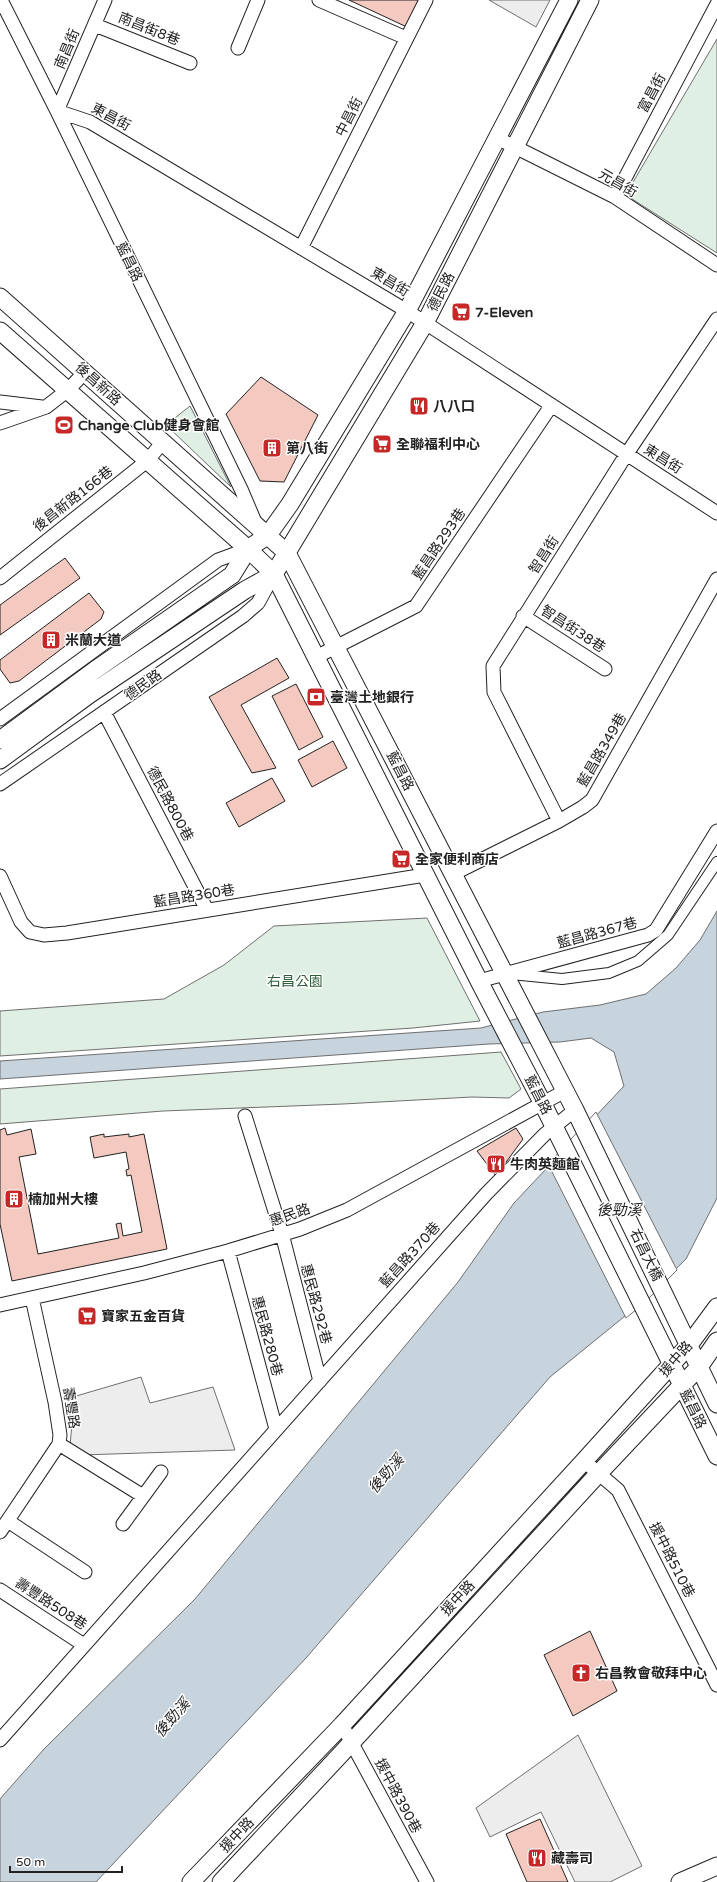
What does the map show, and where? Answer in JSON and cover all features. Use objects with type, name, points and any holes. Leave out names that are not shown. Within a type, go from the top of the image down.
[{"type":"street","name":"藍昌路","points":[[1,0],[57,111],[262,530],[287,553],[578,1116]]},
{"type":"street","name":"南昌街","points":[[57,111],[105,0]]},
{"type":"street","points":[[238,48],[258,0]]},
{"type":"street","points":[[319,0],[406,38]]},
{"type":"street","name":"中昌街","points":[[301,248],[426,0]]},
{"type":"street","name":"德民路","points":[[0,740],[95,670],[232,575],[262,530],[297,493],[407,311],[569,0]]},
{"type":"street","name":"德民路","points":[[0,784],[243,616],[258,603],[425,323],[590,0]]},
{"type":"street","name":"富昌街","points":[[614,197],[717,4]]},
{"type":"street","name":"南昌街8巷","points":[[95,24],[190,63]]},
{"type":"street","name":"東昌街","points":[[57,111],[90,122],[407,311],[717,513]]},
{"type":"street","name":"元昌街","points":[[497,138],[614,197],[717,265]]},
{"type":"street","name":"後昌新路","points":[[0,297],[262,530]]},
{"type":"street","name":"智昌街","points":[[559,821],[494,692],[493,666],[523,616],[626,455],[717,320]]},
{"type":"street","name":"後昌新路","points":[[0,331],[248,549]]},
{"type":"street","points":[[0,423],[46,407],[68,390],[85,372]]},
{"type":"street","points":[[0,402],[46,407]]},
{"type":"street","name":"藍昌路293巷","points":[[316,657],[416,606],[551,406]]},
{"type":"street","name":"後昌新路166巷","points":[[0,578],[147,461],[163,442]]},
{"type":"street","name":"藍昌路","points":[[248,549],[274,574],[425,875],[558,1133]]},
{"type":"street","name":"德民路","points":[[0,719],[218,560],[248,549]]},
{"type":"street","name":"德民路","points":[[0,760],[110,681],[245,590],[274,574]]},
{"type":"street","name":"藍昌路349巷","points":[[453,874],[559,821],[592,800],[717,579]]},
{"type":"street","name":"智昌街38巷","points":[[523,616],[605,669]]},
{"type":"street","name":"德民路800巷","points":[[104,712],[207,910]]},
{"type":"street","name":"藍昌路367巷","points":[[479,981],[652,933],[656,930],[717,831]]},
{"type":"street","points":[[505,974],[562,980],[609,973],[638,961],[668,935],[717,862]]},
{"type":"street","points":[[425,875],[453,874]]},
{"type":"street","name":"藍昌路360巷","points":[[0,876],[21,922],[30,932],[37,934],[67,933],[425,875]]},
{"type":"street","name":"惠民路","points":[[0,1305],[144,1273],[228,1251],[282,1234],[347,1210],[565,1091]]},
{"type":"street","name":"惠民路292巷","points":[[245,1116],[282,1234],[320,1381]]},
{"type":"street","name":"藍昌路370巷","points":[[0,1740],[486,1194],[544,1134],[558,1133],[578,1116]]},
{"type":"street","name":"右昌大橋","points":[[578,1116],[669,1302]]},
{"type":"street","name":"右昌大橋","points":[[558,1133],[648,1317]]},
{"type":"street","name":"惠民路280巷","points":[[228,1251],[276,1429]]},
{"type":"street","name":"壽豐路","points":[[4,1526],[59,1444],[60,1435],[55,1402],[32,1298]]},
{"type":"street","name":"藍昌路","points":[[669,1302],[717,1404]]},
{"type":"street","name":"援中路","points":[[191,1882],[342,1725],[584,1461],[689,1345],[717,1307]]},
{"type":"street","name":"藍昌路","points":[[648,1317],[717,1456]]},
{"type":"street","name":"援中路","points":[[221,1882],[352,1743],[599,1473],[699,1367],[717,1341]]},
{"type":"street","points":[[59,1444],[143,1496]]},
{"type":"street","name":"援中路510巷","points":[[584,1461],[618,1490],[717,1685]]},
{"type":"street","points":[[123,1524],[161,1472]]},
{"type":"street","points":[[4,1526],[85,1572]]},
{"type":"street","name":"壽豐路508巷","points":[[0,1590],[84,1645]]},
{"type":"street","name":"援中路390巷","points":[[342,1725],[426,1882]]},
{"type":"street","points":[[680,1882],[717,1866]]},
{"type":"green space","points":[[717,39],[717,253],[632,199],[629,189]]},
{"type":"green space","points":[[190,406],[231,487],[166,425]]},
{"type":"green space","name":"右昌公園","points":[[427,918],[480,1021],[413,1028],[0,1056],[0,1011],[164,999],[224,965],[274,926]]},
{"type":"green space","points":[[501,1052],[521,1089],[509,1098],[472,1097],[163,1111],[0,1124],[0,1089]]},
{"type":"shaded area","points":[[489,0],[550,0],[536,27]]},
{"type":"shaded area","points":[[141,1377],[150,1403],[213,1387],[235,1450],[81,1455],[70,1446],[72,1423],[66,1399]]},
{"type":"shaded area","points":[[578,1735],[642,1866],[610,1882],[575,1882],[541,1812],[490,1837],[476,1808]]},
{"type":"water","name":"後勁溪","points":[[717,911],[717,1198],[686,1259],[641,1303],[550,1377],[306,1658],[96,1882],[0,1882],[0,1799],[44,1749],[195,1599],[458,1282],[514,1203],[624,1086],[614,1052],[591,1038],[560,1042],[489,1044],[0,1079],[0,1061],[481,1028],[543,1012],[600,1005],[646,994],[676,968],[700,940]]},
{"type":"pier","points":[[596,1112],[677,1270],[642,1305],[626,1318],[548,1164]]},
{"type":"building","points":[[349,0],[423,0],[409,28]]},
{"type":"building","name":"第八街","points":[[261,377],[318,415],[284,482],[260,481],[226,414]]},
{"type":"building","name":"米蘭大道","points":[[65,558],[80,578],[0,635],[0,605]]},
{"type":"building","name":"米蘭大道","points":[[89,593],[104,612],[101,619],[19,681],[10,683],[0,669],[0,660]]},
{"type":"building","points":[[277,658],[289,678],[241,705],[276,768],[252,773],[209,697]]},
{"type":"building","points":[[296,684],[323,737],[299,750],[272,696]]},
{"type":"building","points":[[333,741],[347,768],[312,787],[298,760]]},
{"type":"building","points":[[272,778],[285,801],[239,827],[226,803]]},
{"type":"building","name":"楠加州大樓","points":[[5,1128],[7,1135],[31,1129],[36,1154],[19,1157],[38,1254],[119,1238],[116,1224],[121,1223],[123,1236],[142,1232],[131,1175],[127,1176],[126,1170],[129,1169],[126,1152],[94,1158],[90,1137],[104,1134],[104,1137],[129,1134],[129,1137],[144,1134],[167,1249],[12,1281],[0,1224],[0,1130]]},
{"type":"building","name":"牛肉英麵館","points":[[516,1128],[523,1139],[496,1176],[477,1151]]},
{"type":"building","name":"右昌教會敬拜中心","points":[[590,1631],[617,1691],[573,1716],[544,1655]]},
{"type":"building","name":"藏壽司","points":[[540,1819],[568,1882],[527,1882],[506,1834]]},
{"type":"place","name":"7-Eleven","points":[[461,312]]},
{"type":"place","name":"八八口","points":[[419,406]]},
{"type":"place","name":"Change Club健身會館","points":[[64,425]]},
{"type":"place","name":"全聯福利中心","points":[[382,444]]},
{"type":"place","name":"第八街","points":[[272,448]]},
{"type":"place","name":"米蘭大道","points":[[51,640]]},
{"type":"place","name":"臺灣土地銀行","points":[[316,697]]},
{"type":"place","name":"全家便利商店","points":[[401,859]]},
{"type":"place","name":"牛肉英麵館","points":[[496,1164]]},
{"type":"place","name":"楠加州大樓","points":[[14,1199]]},
{"type":"place","name":"寶家五金百貨","points":[[87,1316]]},
{"type":"place","name":"右昌教會敬拜中心","points":[[581,1673]]},
{"type":"place","name":"藏壽司","points":[[537,1858]]}]
